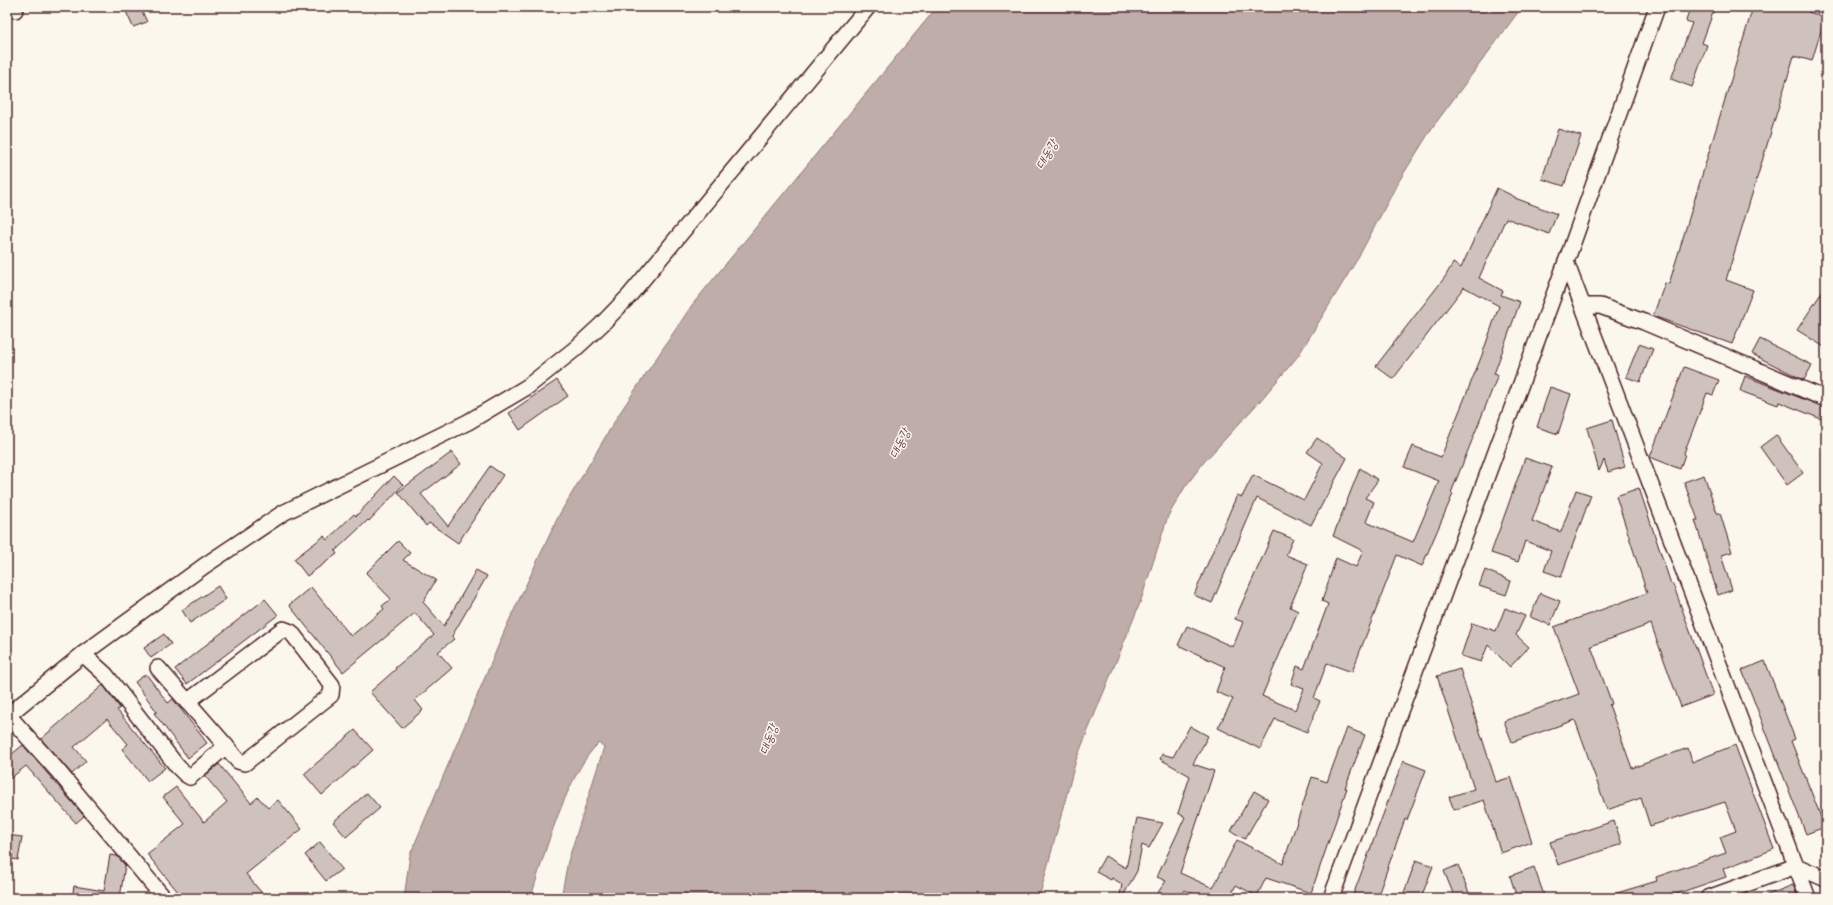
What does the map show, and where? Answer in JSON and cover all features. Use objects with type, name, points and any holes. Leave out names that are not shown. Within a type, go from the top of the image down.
[{"type":"street","points":[[164,898],[57,770],[7,716],[83,654],[204,566],[283,513],[468,422],[526,387],[575,350],[629,296],[868,7]]},
{"type":"street","points":[[1331,898],[1566,262],[1657,7]]},
{"type":"street","points":[[1566,262],[1808,898]]},
{"type":"street","points":[[1583,306],[1600,306],[1644,322],[1826,399]]},
{"type":"street","points":[[158,668],[187,702],[226,746],[238,761],[245,763],[331,695],[332,685],[291,632],[283,629],[187,702]]},
{"type":"street","points":[[83,654],[106,675],[185,774],[190,777],[226,746]]},
{"type":"street","points":[[1708,898],[1796,866],[1826,880]]},
{"type":"water","name":"대동강","points":[[937,7],[1522,7],[1432,128],[1399,181],[1358,258],[1298,356],[1260,401],[1204,462],[1185,487],[1168,516],[1140,603],[1076,760],[1039,898],[561,898],[568,861],[604,747],[599,743],[577,773],[567,793],[549,839],[531,898],[404,898],[410,855],[507,625],[559,515],[619,414],[692,305]]},
{"type":"building","points":[[124,7],[140,7],[147,22],[133,27]]},
{"type":"building","points":[[1690,7],[1715,7],[1702,43],[1707,45],[1692,87],[1671,79],[1692,23],[1686,21]]},
{"type":"building","points":[[1753,7],[1801,7],[1808,9],[1808,12],[1825,17],[1812,61],[1794,56],[1726,280],[1753,290],[1732,344],[1653,316],[1665,283],[1669,284]]},
{"type":"building","points":[[1558,129],[1581,136],[1564,186],[1542,179]]},
{"type":"building","points":[[1497,188],[1515,198],[1557,214],[1549,234],[1506,218],[1479,278],[1503,291],[1501,295],[1520,302],[1494,374],[1498,375],[1451,493],[1453,494],[1422,566],[1397,555],[1352,672],[1327,663],[1314,698],[1320,701],[1307,732],[1275,719],[1260,749],[1218,728],[1233,699],[1216,692],[1225,667],[1178,645],[1187,626],[1233,647],[1243,622],[1235,619],[1274,531],[1293,539],[1286,555],[1308,564],[1290,607],[1298,611],[1262,696],[1295,710],[1304,689],[1291,684],[1297,666],[1304,669],[1328,604],[1322,601],[1336,558],[1356,567],[1363,551],[1333,536],[1360,468],[1378,480],[1365,498],[1374,502],[1366,522],[1413,542],[1439,481],[1404,467],[1413,446],[1441,457],[1482,355],[1499,306],[1464,287],[1393,379],[1376,366],[1445,277],[1453,263],[1461,268]]},
{"type":"building","points":[[1826,286],[1826,348],[1797,330]]},
{"type":"building","points":[[1760,339],[1812,365],[1804,380],[1752,354]]},
{"type":"building","points":[[1639,344],[1653,349],[1640,382],[1626,377]]},
{"type":"building","points":[[1684,367],[1719,380],[1713,395],[1707,393],[1684,453],[1685,454],[1680,469],[1650,457]]},
{"type":"building","points":[[1745,376],[1826,408],[1826,421],[1779,402],[1778,405],[1740,391]]},
{"type":"building","points":[[557,380],[568,396],[520,430],[509,413]]},
{"type":"building","points":[[1550,387],[1571,394],[1558,434],[1537,427]]},
{"type":"building","points":[[1612,420],[1625,467],[1608,472],[1604,460],[1599,471],[1587,428]]},
{"type":"building","points":[[1776,435],[1803,473],[1787,485],[1760,447]]},
{"type":"building","points":[[1317,438],[1347,458],[1311,525],[1257,498],[1212,603],[1194,595],[1237,495],[1242,497],[1253,475],[1304,500],[1323,463],[1307,452]]},
{"type":"building","points":[[452,452],[461,464],[421,494],[448,526],[490,466],[503,475],[458,543],[429,523],[426,526],[398,492]]},
{"type":"building","points":[[1525,458],[1552,467],[1532,521],[1561,532],[1576,490],[1591,495],[1561,577],[1544,571],[1551,551],[1525,541],[1518,562],[1491,553]]},
{"type":"building","points":[[1704,475],[1717,513],[1720,513],[1732,552],[1721,555],[1732,590],[1718,595],[1695,520],[1698,520],[1684,482]]},
{"type":"building","points":[[394,476],[403,485],[369,521],[368,520],[335,551],[337,554],[307,576],[294,559],[324,536],[327,540],[354,514],[356,516]]},
{"type":"building","points":[[1639,488],[1671,584],[1673,584],[1713,695],[1681,707],[1651,624],[1591,646],[1612,704],[1609,705],[1632,768],[1688,748],[1692,762],[1735,745],[1774,849],[1723,869],[1726,877],[1664,898],[1611,898],[1610,895],[1657,881],[1656,877],[1726,853],[1720,837],[1736,831],[1725,802],[1650,826],[1641,798],[1607,810],[1575,720],[1512,742],[1504,721],[1579,694],[1554,627],[1647,593],[1616,496]]},
{"type":"building","points":[[398,541],[410,553],[403,560],[436,580],[423,602],[444,626],[476,570],[487,576],[452,636],[454,639],[438,652],[452,668],[415,700],[423,710],[402,728],[370,692],[396,669],[395,668],[434,635],[415,613],[343,672],[289,605],[311,587],[351,636],[384,609],[382,606],[391,599],[366,573]]},
{"type":"building","points":[[1485,570],[1511,581],[1506,595],[1479,586]]},
{"type":"building","points":[[218,586],[226,599],[190,623],[182,610]]},
{"type":"building","points":[[1540,593],[1560,601],[1550,625],[1530,617]]},
{"type":"building","points":[[265,599],[278,615],[187,684],[175,669]]},
{"type":"building","points":[[1505,608],[1525,616],[1516,635],[1529,647],[1510,667],[1488,645],[1481,662],[1461,656],[1472,623],[1496,631]]},
{"type":"building","points":[[164,634],[171,644],[151,658],[144,648]]},
{"type":"building","points":[[1765,661],[1795,739],[1791,741],[1825,827],[1806,834],[1742,670]]},
{"type":"building","points":[[1460,669],[1496,782],[1511,777],[1532,842],[1501,853],[1484,800],[1454,810],[1449,797],[1474,789],[1437,676]]},
{"type":"building","points":[[146,674],[168,703],[173,699],[207,743],[188,758],[154,713],[157,712],[135,682]]},
{"type":"building","points":[[103,685],[120,708],[117,710],[165,768],[148,781],[122,749],[128,744],[107,719],[74,747],[86,761],[72,774],[41,739]]},
{"type":"building","points":[[1190,726],[1208,736],[1193,764],[1214,771],[1180,873],[1213,888],[1237,840],[1283,864],[1312,777],[1327,782],[1347,728],[1365,735],[1345,788],[1347,788],[1311,893],[1266,878],[1257,896],[1236,885],[1230,897],[1233,898],[1202,898],[1185,890],[1179,898],[1154,898],[1166,881],[1157,877],[1185,817],[1178,813],[1190,776],[1160,759],[1162,754],[1173,757]]},
{"type":"building","points":[[355,730],[373,750],[322,795],[304,774]]},
{"type":"building","points":[[23,745],[84,816],[76,823],[26,766],[7,781],[7,758]]},
{"type":"building","points":[[1403,761],[1426,770],[1407,820],[1405,819],[1377,898],[1352,898]]},
{"type":"building","points":[[219,764],[251,803],[258,797],[268,808],[278,800],[302,829],[246,874],[266,898],[183,898],[147,854],[185,824],[163,797],[176,787],[204,822],[227,802],[205,776]]},
{"type":"building","points":[[1254,791],[1268,799],[1245,839],[1231,831]]},
{"type":"building","points":[[367,793],[380,808],[346,837],[333,822]]},
{"type":"building","points":[[1137,818],[1163,823],[1149,848],[1142,845],[1137,871],[1123,896],[1120,895],[1122,884],[1112,878],[1111,880],[1096,872],[1105,856],[1126,868]]},
{"type":"building","points":[[1614,821],[1622,844],[1558,865],[1550,842]]},
{"type":"building","points":[[7,835],[22,837],[18,860],[7,858]]},
{"type":"building","points":[[320,842],[342,869],[326,881],[305,855]]},
{"type":"building","points":[[110,855],[117,856],[125,865],[120,898],[72,898],[74,886],[104,891]]},
{"type":"building","points":[[1416,860],[1433,866],[1421,898],[1402,898]]},
{"type":"building","points":[[1458,865],[1471,898],[1455,898],[1444,871]]},
{"type":"building","points":[[1534,867],[1545,898],[1517,898],[1510,876]]},
{"type":"building","points":[[1793,885],[1798,898],[1762,898],[1762,897]]}]
